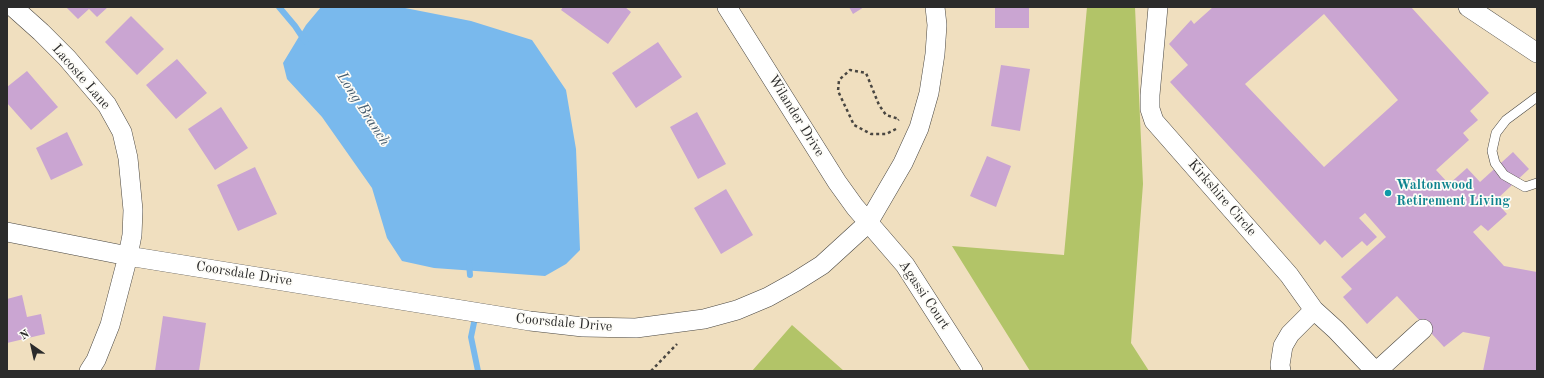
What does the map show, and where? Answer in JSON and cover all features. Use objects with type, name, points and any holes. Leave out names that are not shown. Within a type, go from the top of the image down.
[{"type":"street","name":"Lacoste Lane","points":[[12,7],[41,32],[88,82],[107,105],[122,132],[128,158],[133,210],[132,235],[110,325],[96,360],[89,371]]},
{"type":"street","name":"Wilander Drive","points":[[727,7],[837,182],[868,223]]},
{"type":"street","name":"Coorsdale Drive","points":[[7,232],[128,256],[530,321],[583,327],[636,328],[704,319],[737,310],[768,297],[795,282],[822,265],[868,223],[903,163],[919,128],[929,93],[935,54],[937,25],[935,7]]},
{"type":"street","name":"Kirkshire Circle","points":[[1158,7],[1150,95],[1150,108],[1154,121],[1289,275],[1314,310],[1376,371]]},
{"type":"street","points":[[1468,7],[1537,53]]},
{"type":"street","name":"Agassi Court","points":[[868,223],[905,265],[973,371]]},
{"type":"street","points":[[1281,371],[1280,365],[1283,346],[1290,334],[1314,310]]},
{"type":"street","points":[[1376,371],[1423,329]]},
{"type":"lane","points":[[1537,96],[1506,120],[1496,133],[1492,151],[1495,163],[1504,175],[1525,188],[1537,183]]},
{"type":"path","points":[[850,70],[866,73],[879,105],[886,115],[899,119],[897,129],[886,134],[871,134],[854,125],[838,91],[839,80],[850,70]]},
{"type":"green space","points":[[1087,7],[1135,7],[1143,184],[1131,343],[1149,371],[1030,371],[952,246],[1064,255]]},
{"type":"green space","points":[[792,325],[844,371],[752,371]]},
{"type":"water","points":[[321,7],[400,7],[471,21],[532,40],[566,90],[576,149],[580,250],[566,264],[545,276],[434,268],[402,261],[387,238],[372,188],[322,117],[287,79],[283,63],[306,25]]},
{"type":"building","points":[[66,7],[108,7],[97,17],[89,9],[78,19]]},
{"type":"building","points":[[563,7],[625,7],[631,12],[608,44],[561,10]]},
{"type":"building","points":[[849,7],[864,7],[853,14]]},
{"type":"building","points":[[995,7],[1029,7],[1029,28],[995,28]]},
{"type":"building","name":"Waltonwood Retirement Living","points":[[1213,7],[1411,7],[1489,93],[1470,111],[1478,120],[1463,133],[1469,140],[1436,170],[1449,184],[1467,168],[1480,182],[1513,152],[1529,169],[1495,201],[1507,214],[1488,231],[1481,225],[1473,232],[1504,266],[1537,272],[1537,371],[1483,371],[1490,337],[1463,332],[1444,347],[1397,296],[1367,324],[1343,297],[1352,289],[1341,277],[1386,237],[1365,213],[1359,218],[1377,237],[1367,246],[1362,241],[1342,258],[1325,240],[1320,245],[1170,82],[1188,65],[1169,44],[1191,20],[1194,24]],"holes":[[[1324,14],[1398,100],[1324,167],[1245,84]]]},
{"type":"building","points":[[131,16],[164,49],[137,75],[105,42]]},
{"type":"building","points":[[658,42],[682,77],[636,108],[612,73]]},
{"type":"building","points":[[177,59],[207,93],[176,119],[146,85]]},
{"type":"building","points":[[1001,65],[1030,69],[1020,131],[991,126]]},
{"type":"building","points":[[27,71],[58,107],[31,130],[7,103],[7,87]]},
{"type":"building","points":[[221,107],[248,148],[215,170],[188,129]]},
{"type":"building","points":[[697,112],[726,164],[698,179],[670,127]]},
{"type":"building","points":[[67,132],[83,165],[51,180],[36,148]]},
{"type":"building","points":[[987,156],[1011,166],[996,207],[970,196]]},
{"type":"building","points":[[255,167],[277,214],[238,231],[217,185]]},
{"type":"building","points":[[726,189],[753,235],[721,254],[694,208]]},
{"type":"building","points":[[22,295],[27,317],[41,314],[45,334],[7,343],[7,299]]},
{"type":"building","points":[[163,316],[206,323],[199,371],[155,371]]},
{"type":"waterway","name":"Long Branch","points":[[279,7],[305,41]]},
{"type":"waterway","name":"Long Branch","points":[[469,263],[470,275]]},
{"type":"waterway","name":"Long Branch","points":[[475,318],[471,337],[478,371]]},
{"type":"place","name":"Waltonwood Retirement Living","points":[[1388,193]]}]
